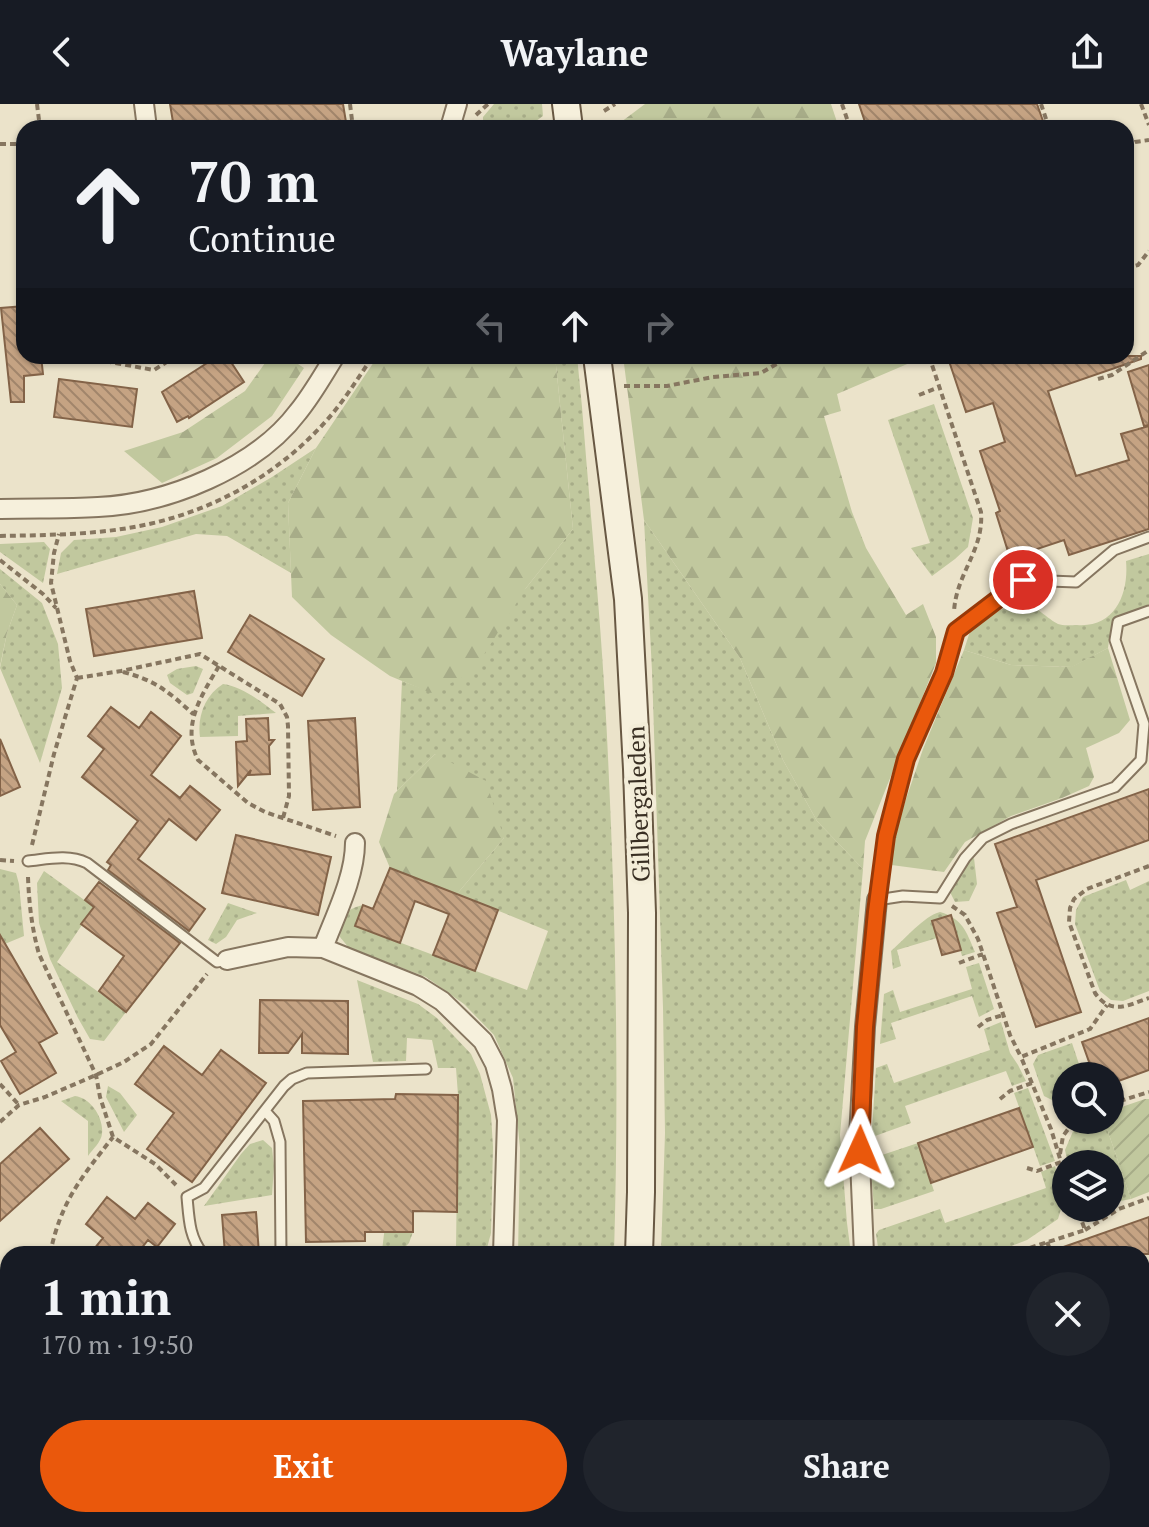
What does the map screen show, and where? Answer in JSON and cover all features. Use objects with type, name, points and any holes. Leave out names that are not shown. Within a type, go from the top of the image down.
[{"type":"main road","name":"Gillbergaleden","points":[[598,364],[628,599],[637,769],[642,913],[639,1246]]},
{"type":"street","points":[[0,509],[101,507],[154,499],[206,481],[265,446],[297,414],[330,364]]},
{"type":"street","points":[[323,948],[343,895],[355,843]]},
{"type":"street","points":[[864,1246],[859,1137],[877,900]]},
{"type":"street","points":[[222,961],[288,947],[323,948],[418,986],[442,1001],[483,1041],[495,1064],[507,1120],[503,1246]]},
{"type":"lane","points":[[1149,537],[1114,550],[1076,582],[1023,580],[956,631],[944,673],[906,759],[886,836],[877,900],[903,896],[940,898],[965,858],[983,838],[1011,824],[1115,787],[1141,760],[1144,724],[1115,640],[1118,622],[1149,611]]},
{"type":"lane","points":[[28,861],[69,857],[87,863],[222,961]]},
{"type":"lane","points":[[198,1246],[193,1239],[187,1197],[204,1188],[284,1086],[307,1073],[426,1069]]},
{"type":"lane","points":[[265,1111],[274,1121],[280,1142],[281,1246]]},
{"type":"path","points":[[604,111],[615,104]]},
{"type":"path","points":[[1141,104],[1149,125]]},
{"type":"path","points":[[1134,266],[1149,251]]},
{"type":"path","points":[[121,364],[154,370],[163,364]]},
{"type":"path","points":[[601,386],[667,386],[713,377],[761,373],[776,364]]},
{"type":"path","points":[[932,364],[981,512],[979,542],[955,599],[956,631]]},
{"type":"path","points":[[1098,379],[1112,375],[1128,364]]},
{"type":"path","points":[[919,395],[940,387]]},
{"type":"path","points":[[59,534],[51,571],[56,608],[77,678],[54,754],[28,861],[33,934],[39,954],[96,1075],[113,1137],[155,1164],[187,1197]]},
{"type":"path","points":[[0,560],[56,608]]},
{"type":"path","points":[[77,678],[200,654],[280,704],[288,726],[289,796],[283,818]]},
{"type":"path","points":[[219,666],[200,697],[194,714],[191,735],[198,760],[248,803],[355,843]]},
{"type":"path","points":[[121,671],[158,684],[194,714]]},
{"type":"path","points":[[1149,866],[1087,889],[1074,899],[1069,922],[1100,1000],[1107,1005],[1123,1007],[1149,998]]},
{"type":"path","points":[[940,898],[965,915],[978,939],[1010,1035],[1057,1150]]},
{"type":"path","points":[[959,963],[983,954]]},
{"type":"path","points":[[0,1122],[19,1105],[96,1075],[124,1062],[151,1044],[222,961]]},
{"type":"path","points":[[1021,1057],[1090,1029],[1107,1005]]},
{"type":"path","points":[[978,1027],[987,1020],[1003,1015]]},
{"type":"path","points":[[1000,1099],[1010,1091],[1032,1083]]},
{"type":"path","points":[[0,1084],[19,1105]]},
{"type":"path","points":[[1124,1100],[1149,1092]]},
{"type":"path","points":[[52,1246],[63,1207],[113,1137]]},
{"type":"path","points":[[1027,1168],[1037,1171],[1052,1165]]},
{"type":"path","points":[[1035,1246],[1085,1230],[1119,1209],[1149,1198]]},
{"type":"path","points":[[1082,1222],[1085,1230]]},
{"type":"path","points":[[1047,1242],[1049,1246]]},
{"type":"green space","points":[[494,104],[542,104],[543,116],[538,120],[483,120]]},
{"type":"green space","points":[[645,104],[831,104],[836,120],[624,120]]},
{"type":"green space","points":[[264,364],[298,364],[304,368],[272,416],[217,458],[162,483],[124,451],[183,432],[245,391]]},
{"type":"green space","points":[[373,364],[556,364],[573,529],[526,588],[473,672],[431,693],[390,676],[331,635],[292,597],[288,503],[316,448]]},
{"type":"green space","points":[[556,364],[578,364],[603,669],[615,943],[614,1246],[518,1246],[520,1148],[513,1078],[494,1035],[464,1004],[426,977],[349,948],[340,937],[344,916],[351,909],[363,905],[356,926],[527,990],[548,931],[457,894],[504,838],[435,754],[397,791],[402,681],[431,692],[526,588],[573,529]]},
{"type":"green space","points":[[624,364],[907,364],[837,394],[841,411],[824,416],[852,512],[866,548],[906,615],[923,604],[936,637],[936,663],[865,841],[863,869],[817,821],[783,760],[740,658],[644,520]]},
{"type":"green space","points":[[934,404],[973,518],[968,547],[932,576],[911,548],[930,543],[888,420]]},
{"type":"green space","points":[[316,448],[288,503],[291,573],[227,536],[196,534],[57,574],[61,553],[74,540],[116,537],[162,527],[222,506]]},
{"type":"green space","points":[[644,520],[740,658],[783,760],[817,821],[863,869],[840,1135],[850,1246],[661,1246],[665,1133],[663,1008]]},
{"type":"green space","points":[[44,542],[50,549],[43,583],[0,552],[0,544]]},
{"type":"green space","points":[[1149,554],[1149,605],[1119,618],[1112,628],[1108,648],[1072,667],[1011,665],[964,650],[972,625],[1023,598],[1060,625],[1101,621],[1110,615],[1122,597],[1126,561]]},
{"type":"green space","points":[[0,569],[42,603],[58,644],[62,688],[40,763],[0,668],[17,605],[0,584]]},
{"type":"green space","points":[[0,584],[17,605],[0,666]]},
{"type":"green space","points":[[1108,648],[1130,720],[1119,733],[1086,748],[1094,777],[1089,786],[1011,816],[965,842],[944,872],[884,864],[923,749],[964,650],[1011,665],[1071,667]]},
{"type":"green space","points":[[196,666],[203,669],[193,693],[187,695],[170,683],[167,675],[177,669]]},
{"type":"green space","points":[[223,684],[244,691],[276,713],[238,716],[238,736],[200,737],[204,707],[211,694]]},
{"type":"green space","points":[[435,754],[486,781],[504,838],[457,894],[390,868],[379,842],[394,794]]},
{"type":"green space","points":[[974,858],[977,884],[969,901],[955,902],[950,892]]},
{"type":"green space","points":[[0,869],[16,873],[24,936],[0,946]]},
{"type":"green space","points":[[44,871],[94,907],[57,962],[126,1012],[104,1041],[90,1039],[50,959],[39,923],[37,883]]},
{"type":"green space","points":[[1126,880],[1130,890],[1149,881],[1149,991],[1123,1001],[1111,1000],[1100,991],[1075,924],[1076,910],[1083,897]]},
{"type":"green space","points":[[228,903],[257,913],[237,920],[226,937],[216,944],[208,940]]},
{"type":"green space","points":[[940,912],[951,916],[937,938],[897,950],[901,966],[893,969],[891,951],[921,923]]},
{"type":"green space","points":[[951,917],[963,927],[975,952],[962,956]]},
{"type":"green space","points":[[979,963],[994,1009],[979,1017],[972,996],[891,1023],[896,1039],[880,1044],[884,994],[893,990],[900,1012],[972,989],[966,967]]},
{"type":"green space","points":[[357,980],[418,1004],[437,1018],[471,1054],[491,1115],[491,1233],[488,1246],[456,1246],[456,1068],[438,1068],[432,1040],[407,1038],[406,1061],[373,1062]]},
{"type":"green space","points":[[1001,1022],[1010,1053],[1026,1081],[1012,1086],[1006,1071],[905,1106],[911,1123],[875,1136],[872,1130],[876,1068],[887,1064],[894,1083],[990,1050],[984,1029]]},
{"type":"green space","points":[[1072,1043],[1078,1062],[1052,1062],[1052,1100],[1044,1096],[1033,1064],[1038,1055]]},
{"type":"green space","points":[[108,1086],[120,1093],[137,1115],[124,1132],[106,1097]]},
{"type":"green space","points":[[1028,1088],[1052,1153],[1052,1162],[1040,1166],[1014,1093]]},
{"type":"green space","points":[[75,1096],[91,1105],[101,1122],[101,1137],[88,1156],[88,1121],[61,1101]]},
{"type":"green space","points":[[1149,1099],[1149,1192],[1131,1199],[1124,1179],[1124,1150],[1114,1150],[1109,1134],[1124,1134],[1124,1106]]},
{"type":"green space","points":[[1072,1134],[1109,1134],[1114,1150],[1065,1150]]},
{"type":"green space","points":[[263,1140],[272,1148],[272,1195],[204,1206],[241,1154],[250,1144]]},
{"type":"green space","points":[[918,1143],[934,1191],[874,1209],[873,1158]]},
{"type":"green space","points":[[1052,1167],[1054,1222],[1027,1240],[1011,1246],[878,1246],[876,1234],[879,1230],[940,1209],[945,1223],[1046,1188],[1041,1172]]},
{"type":"green space","points":[[1124,1179],[1131,1199],[1124,1200]]},
{"type":"green space","points":[[386,1217],[393,1232],[413,1232],[406,1246],[383,1246]]},
{"type":"building","points":[[170,104],[343,104],[346,120],[173,120]]},
{"type":"building","points":[[859,104],[1037,104],[1043,120],[864,120]]},
{"type":"building","points":[[16,307],[16,364],[42,364],[43,374],[24,376],[24,402],[11,402],[1,308]]},
{"type":"building","points":[[206,364],[232,364],[244,382],[189,418],[177,422],[162,392]]},
{"type":"building","points":[[950,364],[1126,364],[1048,391],[1076,476],[1129,460],[1121,434],[1149,426],[1149,529],[1069,555],[1064,540],[1010,558],[996,513],[1000,511],[980,451],[1005,442],[993,403],[966,412]]},
{"type":"building","points":[[1149,365],[1149,425],[1144,426],[1128,372]]},
{"type":"building","points":[[59,379],[137,389],[132,427],[54,417]]},
{"type":"building","points":[[194,591],[202,638],[94,656],[86,609]]},
{"type":"building","points":[[250,615],[324,659],[302,696],[228,652]]},
{"type":"building","points":[[111,707],[139,728],[151,712],[181,736],[151,775],[180,798],[190,786],[220,810],[196,840],[169,819],[138,859],[205,909],[189,931],[108,870],[111,865],[107,862],[138,821],[82,777],[104,749],[88,736]]},
{"type":"building","points":[[268,718],[269,740],[274,740],[269,746],[270,774],[249,775],[251,770],[238,786],[236,742],[247,741],[246,719]]},
{"type":"building","points":[[355,718],[360,807],[313,810],[308,721]]},
{"type":"building","points":[[0,739],[20,787],[0,796]]},
{"type":"building","points":[[1149,789],[1149,840],[1036,880],[1081,1012],[1036,1027],[997,913],[1017,907],[995,844]]},
{"type":"building","points":[[236,835],[331,857],[318,915],[222,893]]},
{"type":"building","points":[[390,868],[498,910],[475,971],[433,955],[449,914],[415,901],[400,943],[355,926],[363,905],[373,909]]},
{"type":"building","points":[[99,882],[180,943],[126,1012],[99,991],[124,956],[81,924],[94,907],[85,900]]},
{"type":"building","points":[[951,915],[961,950],[942,955],[932,921]]},
{"type":"building","points":[[0,935],[57,1033],[39,1043],[56,1073],[20,1094],[1,1061],[16,1052],[0,1025]]},
{"type":"building","points":[[260,1000],[348,1001],[348,1054],[302,1053],[302,1034],[288,1053],[259,1053]]},
{"type":"building","points":[[1149,1018],[1149,1070],[1124,1079],[1124,1062],[1089,1062],[1082,1042]]},
{"type":"building","points":[[164,1046],[202,1075],[221,1050],[266,1083],[192,1182],[147,1149],[174,1113],[135,1084]]},
{"type":"building","points":[[396,1094],[458,1095],[457,1212],[413,1211],[413,1232],[365,1232],[365,1241],[306,1242],[303,1101],[395,1099]]},
{"type":"building","points":[[1019,1108],[1033,1147],[931,1183],[918,1143]]},
{"type":"building","points":[[40,1128],[69,1159],[0,1221],[0,1164]]},
{"type":"building","points":[[107,1197],[135,1219],[148,1203],[175,1224],[158,1246],[148,1240],[143,1246],[96,1246],[103,1238],[86,1224]]},
{"type":"building","points":[[256,1212],[258,1246],[224,1246],[222,1215]]},
{"type":"building","points":[[1149,1217],[1149,1246],[1066,1246]]},
{"type":"route","points":[[860,1150],[865,1027],[876,912],[886,836],[906,759],[944,673],[956,631],[1023,580]]}]
